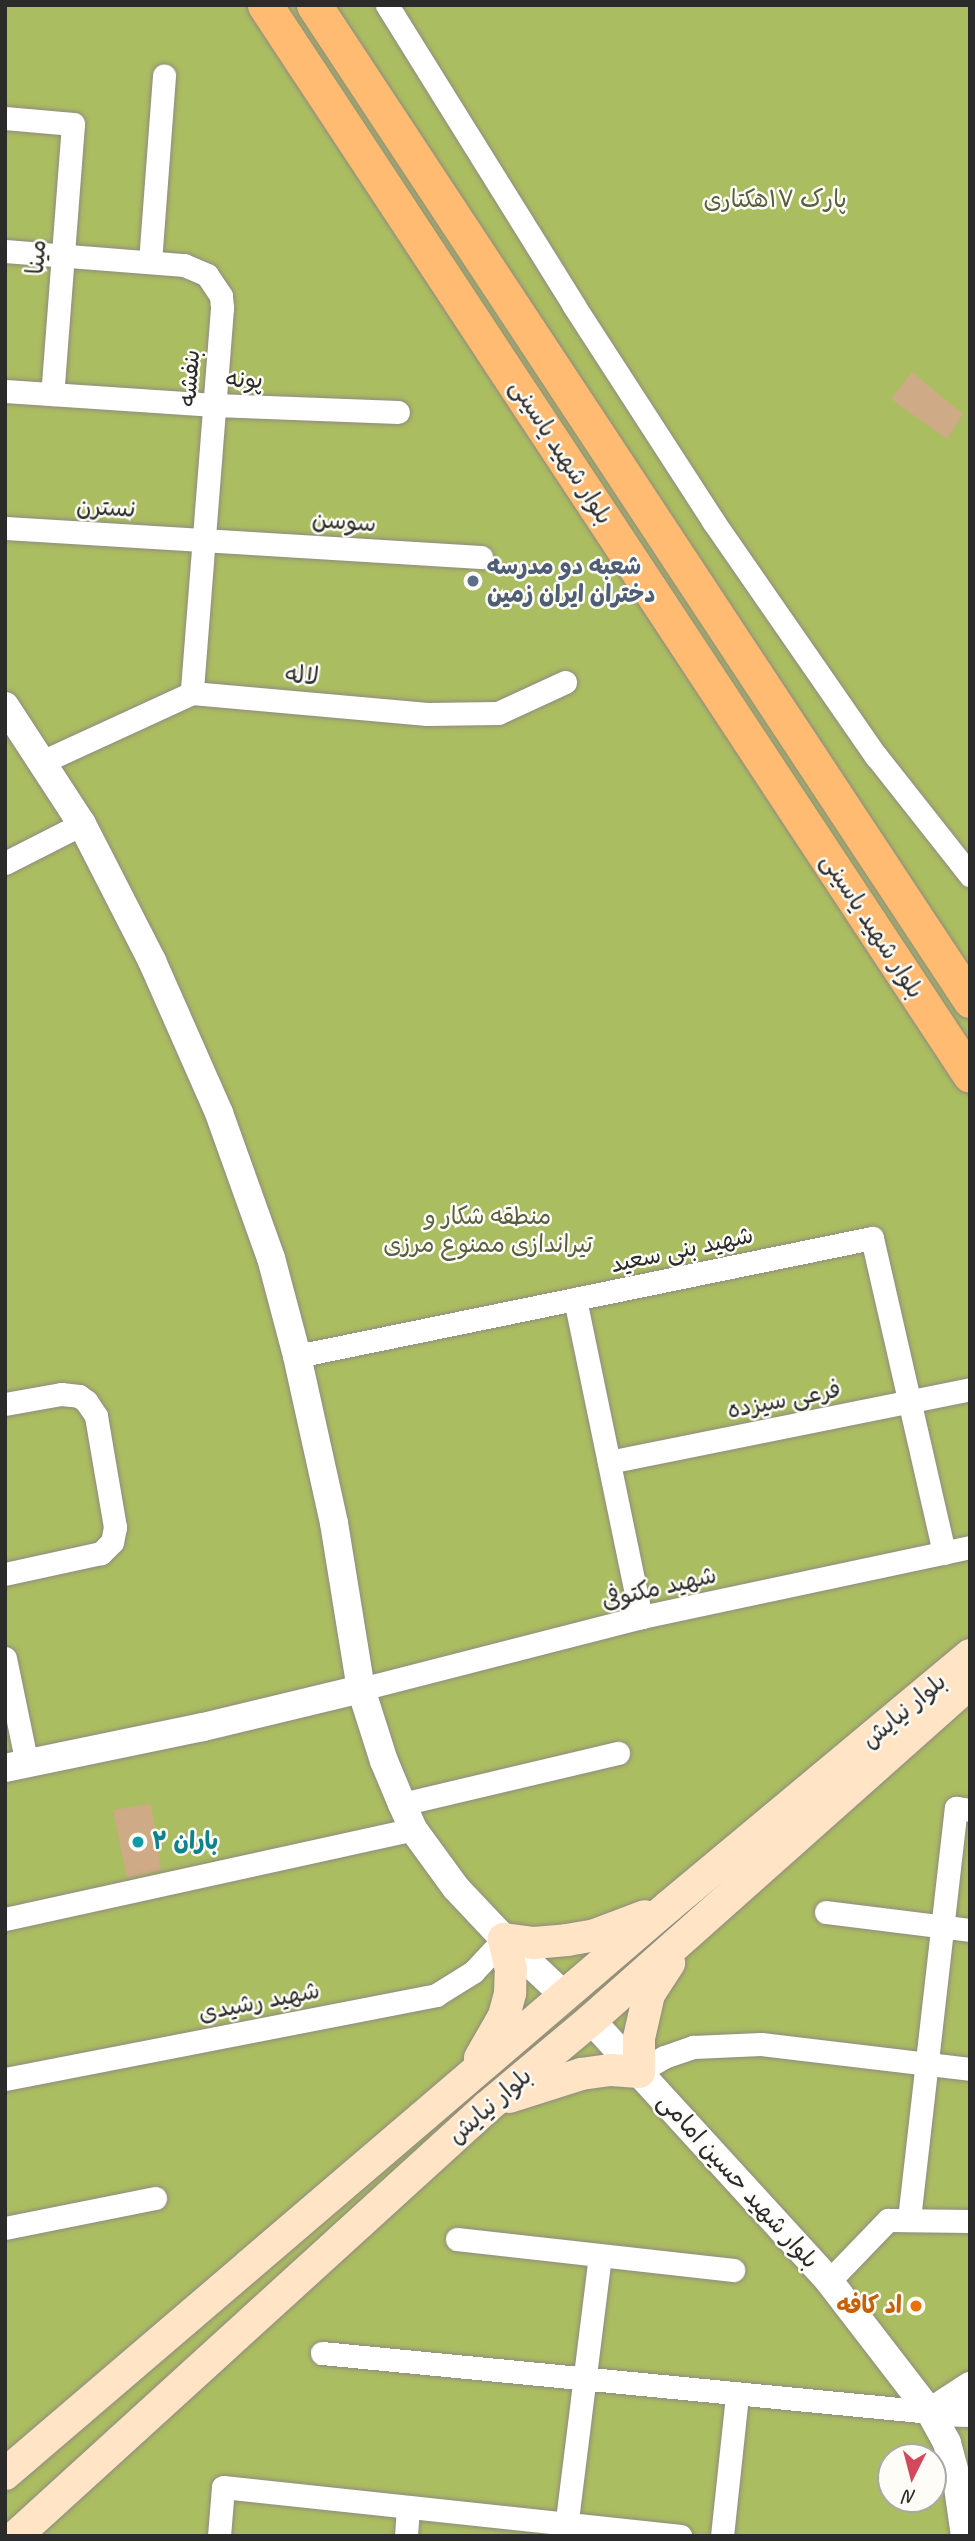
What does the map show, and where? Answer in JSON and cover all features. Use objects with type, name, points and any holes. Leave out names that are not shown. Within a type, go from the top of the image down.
[{"type":"main road","name":"بلوار شهید یاسینی","points":[[265,5],[970,1075]]},
{"type":"main road","name":"بلوار شهید یاسینی","points":[[314,5],[970,1000]]},
{"type":"main road","name":"بلوار نیایش","points":[[5,2474],[669,1906],[951,1690],[970,1655]]},
{"type":"main road","name":"بلوار نیایش","points":[[16,2536],[486,2108],[591,2020],[692,1929],[903,1727]]},
{"type":"main road","points":[[462,2083],[489,2046],[507,2004],[511,1970],[504,1939],[534,1943],[595,1935],[669,1906]]},
{"type":"main road","points":[[486,2108],[528,2090],[581,2074],[611,2070],[639,2072],[639,2038],[649,1994],[692,1929]]},
{"type":"street","points":[[387,5],[574,306],[713,521],[876,756],[970,875]]},
{"type":"street","points":[[150,262],[164,76]]},
{"type":"street","name":"مینا","points":[[5,118],[73,124],[52,394]]},
{"type":"street","name":"بنفشه","points":[[5,251],[197,268],[216,285],[222,309],[192,693]]},
{"type":"street","name":"پونه","points":[[5,391],[215,405],[398,412]]},
{"type":"street","name":"نسترن","points":[[5,528],[204,539]]},
{"type":"street","name":"سوسن","points":[[204,539],[481,556]]},
{"type":"street","name":"لاله","points":[[42,762],[192,693],[426,713],[498,713],[565,682]]},
{"type":"street","points":[[5,706],[82,824],[152,961],[219,1113],[271,1258],[297,1356],[334,1523],[361,1689],[384,1761],[408,1817],[456,1888],[504,1939],[565,1996]]},
{"type":"street","points":[[5,863],[82,824]]},
{"type":"street","name":"شهید بنی سعید","points":[[297,1356],[873,1238],[909,1401]]},
{"type":"street","points":[[575,1299],[641,1617]]},
{"type":"street","name":"فرعی سیزده","points":[[608,1462],[970,1389]]},
{"type":"street","points":[[5,1404],[61,1394],[79,1396],[86,1401],[96,1416],[115,1527],[112,1542],[101,1553],[5,1574]]},
{"type":"street","points":[[909,1401],[944,1553]]},
{"type":"street","name":"شهید مکتوفی","points":[[361,1689],[641,1617],[970,1547]]},
{"type":"street","points":[[5,1658],[16,1766],[203,1727],[361,1689]]},
{"type":"street","points":[[5,1919],[408,1817],[618,1753]]},
{"type":"street","points":[[909,2219],[929,2064],[956,1808],[970,1810]]},
{"type":"street","points":[[826,1912],[970,1930]]},
{"type":"street","name":"شهید رشیدی","points":[[5,2079],[436,1995],[473,1972],[504,1939]]},
{"type":"street","name":"بلوار شهید حسین امامی","points":[[591,2020],[829,2281],[930,2412],[964,2481],[965,2536]]},
{"type":"street","points":[[639,2072],[664,2057],[693,2047],[761,2043],[970,2069]]},
{"type":"street","points":[[5,2228],[155,2198]]},
{"type":"street","points":[[829,2281],[887,2220],[970,2221]]},
{"type":"street","points":[[457,2239],[733,2270]]},
{"type":"street","points":[[566,2530],[600,2256]]},
{"type":"street","points":[[322,2353],[585,2381],[930,2412],[970,2413]]},
{"type":"street","points":[[930,2412],[970,2386]]},
{"type":"street","points":[[722,2536],[737,2395]]},
{"type":"street","points":[[219,2536],[223,2487],[408,2507],[566,2530],[680,2536]]},
{"type":"street","points":[[405,2536],[408,2507]]},
{"type":"green space","name":"منطقه شکار و تیراندازی ممنوع مرزی","points":[[5,5],[970,5],[970,2536],[5,2536]]},
{"type":"building","points":[[912,372],[963,414],[947,439],[891,399]]},
{"type":"building","name":"باران ۲","points":[[151,1804],[161,1870],[127,1878],[113,1810]]},
{"type":"place","name":"شعبه دو مدرسه دختران ایران زمین","points":[[473,581]]},
{"type":"place","name":"باران ۲","points":[[138,1842]]},
{"type":"place","name":"اد کافه","points":[[916,2306]]},
{"type":"park label","name":"پارک ۱۷هکتاری","points":[[775,200]]}]
